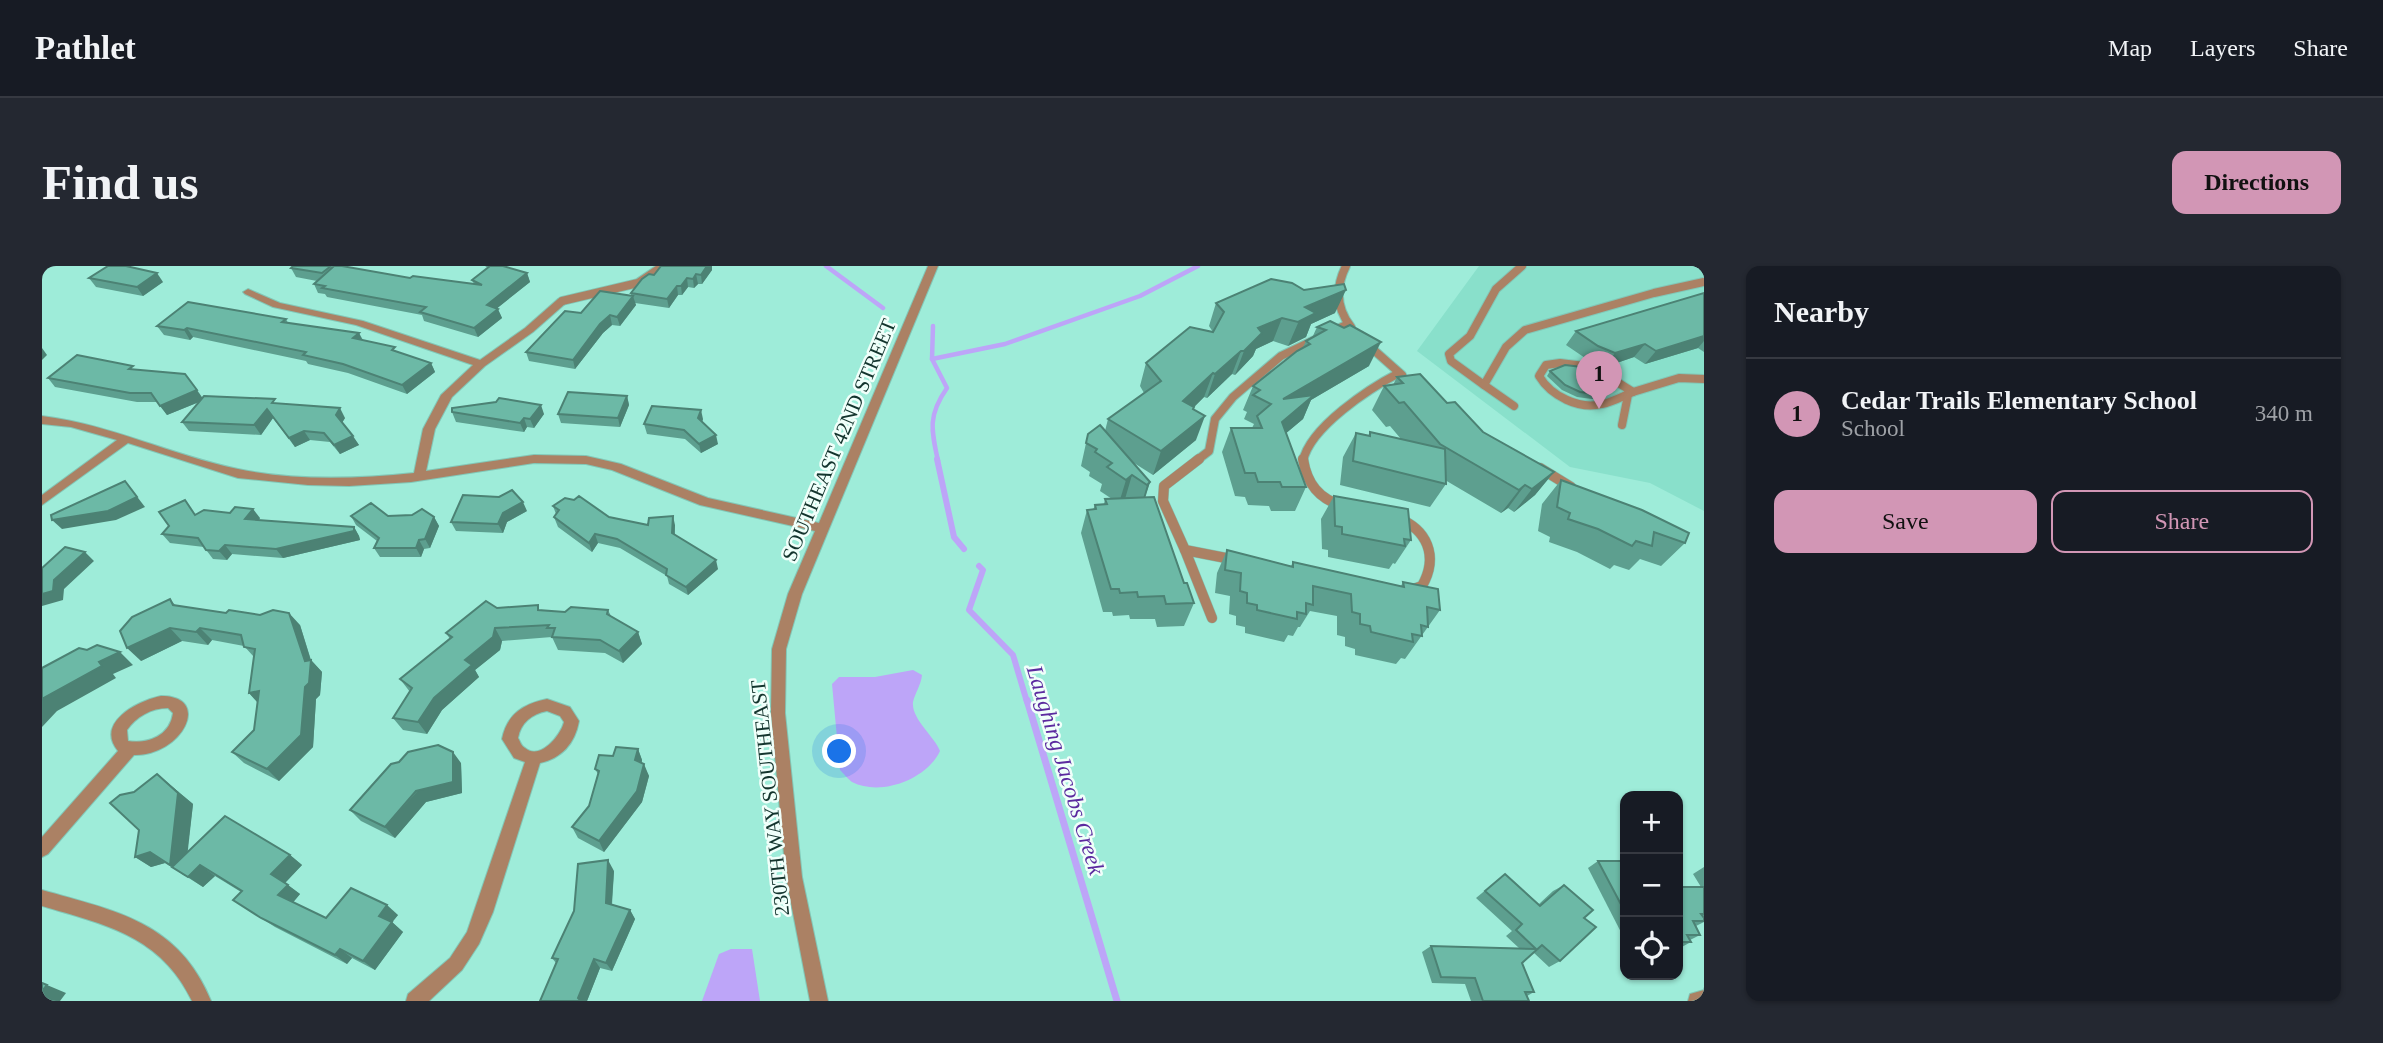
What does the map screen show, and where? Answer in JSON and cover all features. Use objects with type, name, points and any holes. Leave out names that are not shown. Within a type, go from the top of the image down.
[{"type":"street","name":"SOUTHEAST 42ND STREET","points":[[783,631],[823,528],[933,266]]},
{"type":"street","points":[[248,292],[277,306],[359,323],[481,364]]},
{"type":"street","points":[[419,476],[429,429],[447,395],[481,364],[529,330],[562,300]]},
{"type":"street","points":[[42,420],[96,427],[203,466],[265,478],[326,482],[419,476],[542,458],[587,460],[642,475],[688,496],[823,528]]},
{"type":"street","points":[[42,501],[126,439]]},
{"type":"street","name":"230TH WAY SOUTHEAST","points":[[783,631],[776,677],[794,877],[820,1001]]},
{"type":"street","points":[[42,849],[130,749]]},
{"type":"street","points":[[415,1001],[456,964],[473,938],[489,900],[534,757]]},
{"type":"street","points":[[42,898],[118,920],[145,932],[169,949],[193,977],[202,1001]]},
{"type":"street","points":[[1697,1001],[1704,999]]},
{"type":"lane","points":[[562,300],[638,283],[663,266]]},
{"type":"lane","points":[[1212,618],[1163,501],[1164,486],[1209,451],[1213,444],[1213,428],[1217,414],[1272,363],[1281,356],[1351,327],[1337,293],[1337,280],[1346,266]]},
{"type":"lane","points":[[1514,406],[1451,361],[1449,354],[1469,336],[1496,289],[1522,266]]},
{"type":"lane","points":[[1484,385],[1507,344],[1525,330],[1654,293],[1704,282]]},
{"type":"lane","points":[[1362,339],[1409,380]]},
{"type":"lane","points":[[1631,394],[1594,366],[1581,363],[1546,365],[1539,376],[1546,386],[1576,403],[1585,405],[1603,404],[1682,377],[1704,379]]},
{"type":"lane","points":[[1357,509],[1318,496],[1312,488],[1303,458],[1312,441],[1359,399],[1378,383],[1399,373]]},
{"type":"lane","points":[[1622,425],[1631,394]]},
{"type":"lane","points":[[1534,464],[1577,490]]},
{"type":"lane","points":[[1384,515],[1413,523],[1426,536],[1429,545],[1427,579],[1422,586],[1413,590],[1400,590]]},
{"type":"lane","points":[[1185,550],[1248,563]]},
{"type":"shaded area","points":[[1479,266],[1704,266],[1704,511],[1650,483],[1570,467],[1417,351]]},
{"type":"shaded area","points":[[913,670],[922,675],[913,708],[940,751],[925,770],[902,783],[876,787],[852,782],[840,770],[832,684],[839,677],[875,677]]},
{"type":"shaded area","points":[[731,949],[752,949],[760,1001],[702,1001],[719,954]]},
{"type":"building","points":[[108,266],[126,266],[157,273],[137,287],[89,278]]},
{"type":"building","points":[[331,266],[322,273],[291,268]]},
{"type":"building","points":[[334,266],[410,278],[413,276],[482,285],[472,280],[490,266],[503,266],[527,273],[487,305],[498,309],[474,328],[420,312],[426,307],[322,288],[325,286],[314,284]]},
{"type":"building","points":[[661,266],[707,266],[701,275],[696,274],[693,279],[687,278],[681,286],[677,286],[667,299],[631,293],[642,279],[649,274],[654,275]]},
{"type":"building","points":[[1271,279],[1292,283],[1304,290],[1344,284],[1346,290],[1305,307],[1316,313],[1298,322],[1282,318],[1258,328],[1262,333],[1244,351],[1213,373],[1183,401],[1205,416],[1161,451],[1108,419],[1161,381],[1146,363],[1190,327],[1213,332],[1224,312],[1216,303]]},
{"type":"building","points":[[600,291],[633,296],[617,317],[610,315],[600,324],[573,360],[526,352],[565,311],[581,313]]},
{"type":"building","points":[[1704,293],[1704,336],[1656,351],[1645,344],[1615,353],[1598,346],[1576,331]]},
{"type":"building","points":[[188,302],[286,319],[282,322],[359,333],[353,338],[395,347],[392,350],[431,363],[402,385],[343,364],[303,355],[306,352],[187,328],[184,330],[157,326]]},
{"type":"building","points":[[1330,321],[1344,328],[1350,325],[1381,342],[1283,399],[1314,395],[1282,422],[1306,487],[1282,487],[1280,482],[1258,482],[1255,473],[1245,473],[1231,428],[1262,428],[1257,416],[1271,404],[1253,395],[1260,390],[1253,386],[1310,344],[1306,341],[1326,330],[1317,327]]},
{"type":"building","points":[[77,355],[133,366],[129,369],[185,374],[197,390],[160,406],[151,393],[130,393],[48,378]]},
{"type":"building","points":[[1565,365],[1582,367],[1613,388],[1596,394],[1580,392],[1565,385],[1550,371]]},
{"type":"building","points":[[1420,374],[1447,403],[1455,402],[1483,432],[1554,472],[1532,489],[1525,485],[1519,490],[1440,444],[1404,402],[1399,403],[1384,386],[1403,383],[1397,377]]},
{"type":"building","points":[[568,392],[627,396],[618,418],[558,414]]},
{"type":"building","points":[[204,396],[275,399],[272,403],[340,408],[336,415],[353,436],[334,445],[324,433],[304,431],[289,438],[267,409],[254,425],[182,422]]},
{"type":"building","points":[[499,398],[541,405],[530,419],[524,418],[520,423],[452,412],[452,408],[496,402]]},
{"type":"building","points":[[652,406],[701,410],[698,418],[716,435],[699,444],[684,430],[644,424]]},
{"type":"building","points":[[1100,425],[1150,482],[1147,485],[1132,475],[1126,480],[1107,467],[1112,463],[1086,443],[1088,434]]},
{"type":"building","points":[[1370,432],[1445,449],[1446,484],[1353,461],[1356,433],[1370,436]]},
{"type":"building","points":[[1561,480],[1642,510],[1689,533],[1685,543],[1654,532],[1652,546],[1636,541],[1632,546],[1598,529],[1568,519],[1570,513],[1557,507]]},
{"type":"building","points":[[125,481],[137,497],[108,511],[52,520],[51,515]]},
{"type":"building","points":[[512,490],[523,502],[503,513],[498,524],[451,522],[463,495],[499,497]]},
{"type":"building","points":[[579,496],[609,517],[648,525],[649,518],[673,516],[672,533],[716,560],[686,587],[666,575],[667,569],[617,539],[595,534],[589,543],[554,517],[559,510],[553,506],[565,498],[574,500]]},
{"type":"building","points":[[1334,496],[1408,509],[1411,540],[1404,539],[1405,546],[1342,534],[1342,527],[1335,526]]},
{"type":"building","points":[[1154,497],[1184,583],[1187,583],[1194,603],[1166,604],[1164,596],[1138,597],[1137,592],[1120,593],[1119,589],[1111,589],[1087,510],[1096,509],[1095,505],[1107,504],[1105,499]]},
{"type":"building","points":[[185,500],[195,515],[204,510],[230,513],[235,507],[253,509],[245,519],[354,527],[354,531],[276,549],[225,545],[219,551],[206,550],[198,538],[162,534],[169,526],[159,512]]},
{"type":"building","points":[[371,503],[388,516],[412,515],[422,509],[434,517],[425,539],[419,540],[416,548],[374,548],[379,538],[351,516]]},
{"type":"building","points":[[65,547],[85,552],[54,580],[53,591],[42,594],[42,568]]},
{"type":"building","points":[[1227,550],[1293,567],[1293,562],[1404,587],[1403,582],[1438,589],[1440,610],[1427,607],[1428,627],[1421,625],[1422,636],[1412,634],[1413,642],[1371,632],[1370,626],[1360,624],[1360,614],[1352,612],[1351,594],[1313,586],[1313,605],[1306,603],[1306,614],[1297,612],[1297,619],[1257,610],[1257,605],[1247,603],[1247,593],[1240,591],[1241,573],[1225,570]]},
{"type":"building","points":[[170,599],[173,605],[226,613],[229,610],[260,615],[273,610],[289,613],[305,661],[311,660],[309,683],[305,687],[301,735],[267,769],[232,752],[254,730],[259,691],[249,693],[255,649],[244,647],[241,635],[200,628],[196,632],[170,628],[127,648],[120,631],[132,617]]},
{"type":"building","points":[[486,601],[497,608],[538,605],[538,610],[565,612],[571,607],[608,610],[607,614],[638,632],[619,651],[600,640],[552,637],[555,628],[547,628],[549,625],[495,628],[493,637],[465,660],[472,665],[434,698],[418,722],[393,718],[412,688],[400,679],[452,637],[446,633]]},
{"type":"building","points":[[97,645],[120,652],[99,662],[102,666],[42,699],[42,668],[79,648],[87,650]]},
{"type":"building","points":[[438,745],[453,752],[453,782],[416,791],[385,827],[350,810],[391,764],[399,762],[408,752]]},
{"type":"building","points":[[616,747],[638,749],[635,760],[644,764],[637,791],[599,841],[572,827],[589,806],[599,771],[595,769],[599,755],[613,756]]},
{"type":"building","points":[[157,774],[178,793],[170,865],[150,852],[135,857],[139,830],[110,803],[120,795],[134,792]]},
{"type":"building","points":[[225,816],[290,855],[271,874],[288,885],[278,895],[326,918],[351,888],[387,905],[379,916],[392,922],[363,961],[340,949],[335,955],[261,918],[233,900],[242,891],[200,865],[188,877],[172,867]]},
{"type":"building","points":[[608,860],[606,903],[630,910],[606,963],[594,959],[578,998],[581,1001],[540,1001],[558,959],[552,958],[574,911],[578,864]]},
{"type":"building","points":[[1598,861],[1620,861],[1620,903]]},
{"type":"building","points":[[1505,874],[1540,906],[1564,885],[1593,910],[1584,918],[1596,927],[1560,961],[1542,945],[1522,963],[1534,992],[1525,992],[1529,1001],[1483,1001],[1475,978],[1441,977],[1431,946],[1536,949],[1516,930],[1522,924],[1485,891]]},
{"type":"building","points":[[1683,887],[1704,887],[1704,914],[1701,914],[1704,921],[1693,921],[1700,935],[1687,935],[1691,942],[1683,942]]},
{"type":"waterway","name":"Laughing Jacobs Creek","points":[[826,266],[883,308]]},
{"type":"waterway","points":[[932,359],[1005,344],[1140,296],[1198,266]]},
{"type":"waterway","name":"Laughing Jacobs Creek","points":[[932,359],[933,326]]},
{"type":"waterway","name":"Laughing Jacobs Creek","points":[[932,359],[947,388],[937,406],[933,423],[938,461]]},
{"type":"waterway","name":"Laughing Jacobs Creek","points":[[937,459],[954,537],[964,549]]},
{"type":"waterway","name":"Laughing Jacobs Creek","points":[[979,566],[983,570],[969,610],[1013,655],[1027,702]]},
{"type":"waterway","name":"Laughing Jacobs Creek","points":[[1027,700],[1117,1001]]},
{"type":"place","name":"Cedar Trails Elementary School","points":[[1599,409]]}]
